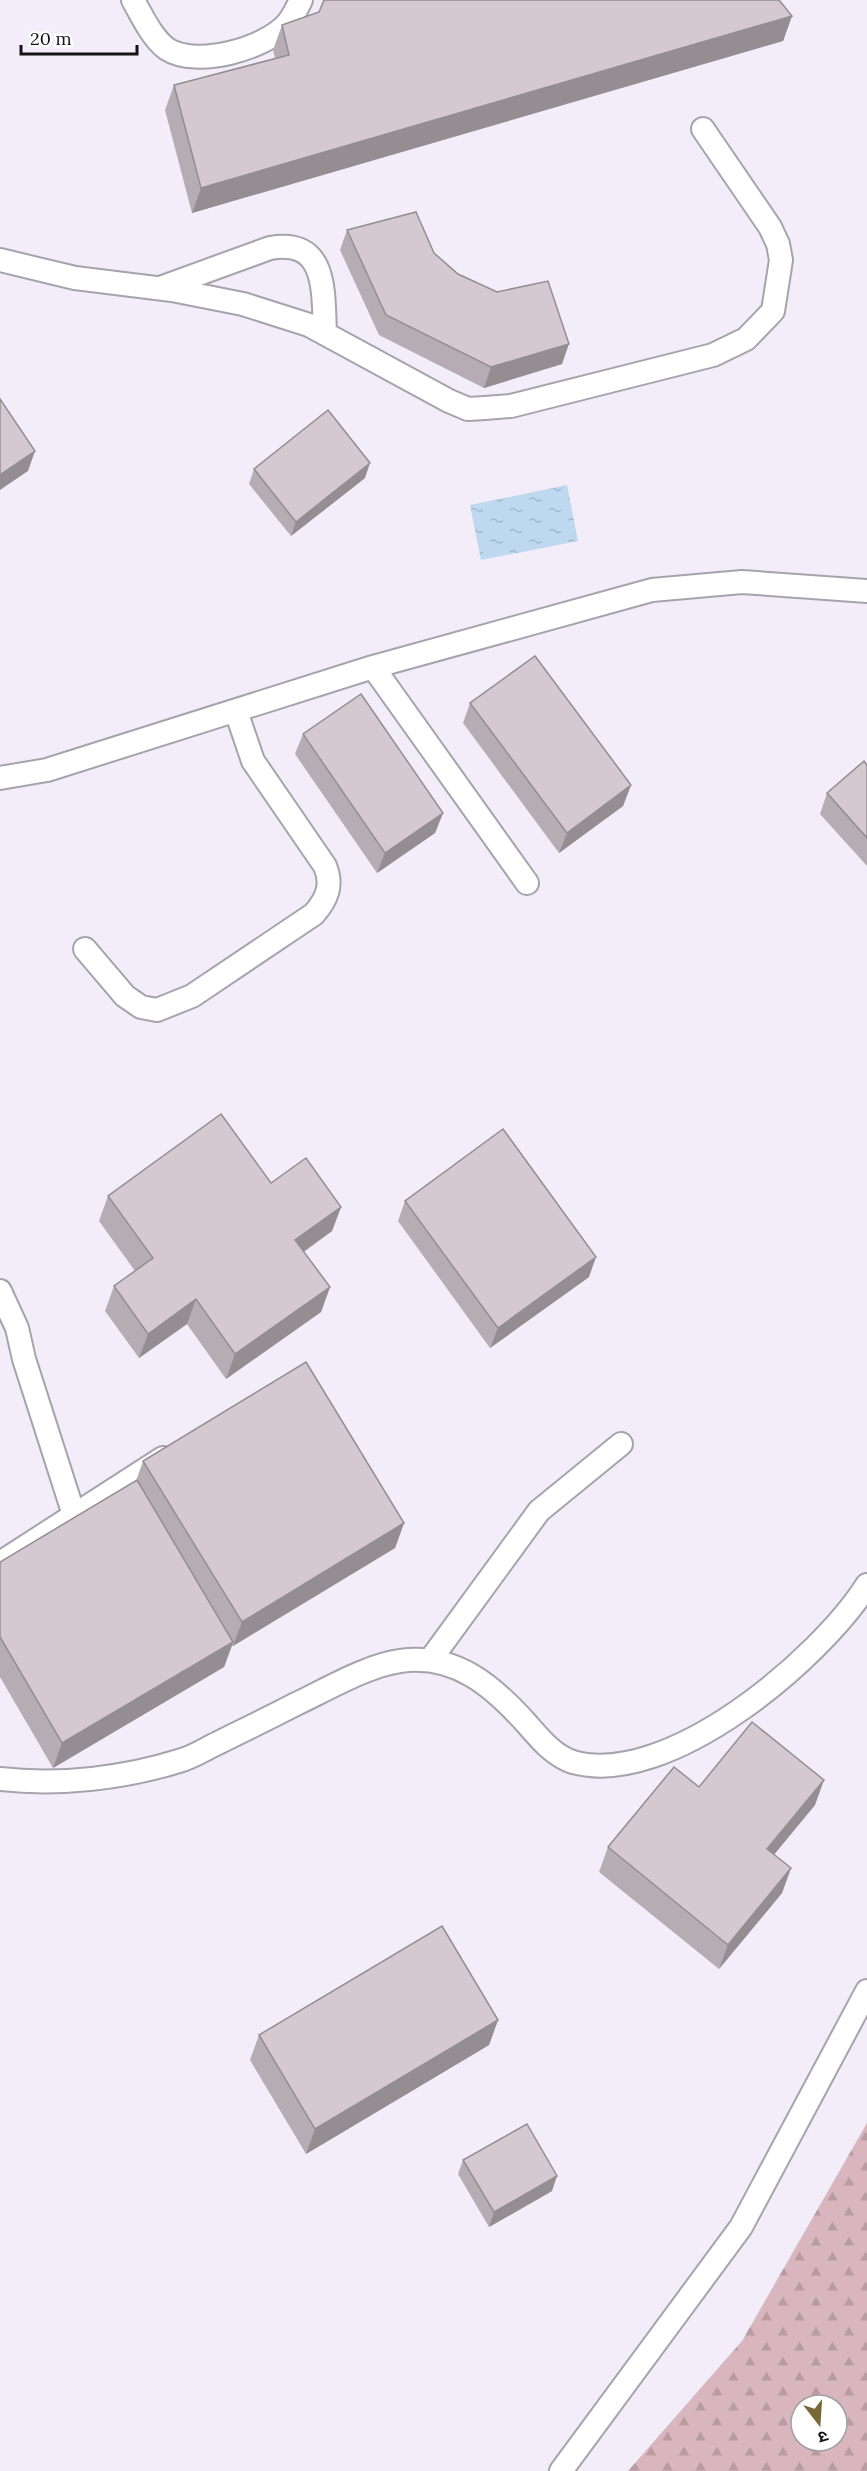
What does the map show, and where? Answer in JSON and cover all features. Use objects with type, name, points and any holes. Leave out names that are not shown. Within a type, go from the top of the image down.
[{"type":"lane","points":[[133,0],[155,36],[166,48],[180,55],[201,57],[227,53],[269,38],[286,24],[301,0]]},
{"type":"lane","points":[[0,260],[75,278],[159,288],[243,304],[309,325],[468,409],[511,406],[713,355],[746,339],[772,312],[781,260],[778,244],[770,227],[703,129]]},
{"type":"lane","points":[[159,288],[270,248],[288,245],[304,250],[320,275],[325,334]]},
{"type":"lane","points":[[0,778],[47,770],[373,667],[652,590],[742,582],[867,591]]},
{"type":"lane","points":[[373,667],[527,883]]},
{"type":"lane","points":[[85,949],[125,996],[141,1007],[157,1010],[192,996],[314,914],[323,903],[330,877],[325,866],[253,760],[236,711]]},
{"type":"lane","points":[[0,1291],[17,1328],[27,1369],[74,1515]]},
{"type":"lane","points":[[431,1659],[539,1511],[621,1444]]},
{"type":"lane","points":[[0,1563],[183,1445]]},
{"type":"lane","points":[[0,1779],[34,1783],[122,1774],[184,1760],[345,1680],[398,1661],[431,1659],[464,1670],[501,1695],[546,1746],[572,1762],[614,1765],[655,1755],[739,1713],[817,1646],[867,1585]]},
{"type":"lane","points":[[561,2471],[741,2226],[867,1990]]},
{"type":"green space","points":[[867,2123],[867,2471],[628,2471],[742,2341]]},
{"type":"water","points":[[567,485],[578,541],[481,560],[470,505]]},
{"type":"building","points":[[324,0],[779,0],[792,16],[201,188],[174,85],[289,55],[282,25],[319,12]]},
{"type":"building","points":[[416,212],[434,253],[458,274],[497,292],[548,281],[569,344],[491,367],[386,315],[347,230]]},
{"type":"building","points":[[0,399],[35,451],[0,475]]},
{"type":"building","points":[[328,410],[370,463],[296,522],[254,469]]},
{"type":"building","points":[[535,656],[631,785],[567,833],[470,703]]},
{"type":"building","points":[[361,694],[443,813],[385,853],[303,734]]},
{"type":"building","points":[[864,761],[867,765],[867,838],[827,793]]},
{"type":"building","points":[[221,1114],[271,1183],[306,1158],[341,1207],[295,1240],[330,1287],[235,1354],[196,1299],[148,1334],[114,1286],[153,1258],[108,1196]]},
{"type":"building","points":[[503,1129],[596,1257],[498,1328],[405,1201]]},
{"type":"building","points":[[306,1362],[404,1523],[242,1622],[143,1461]]},
{"type":"building","points":[[137,1480],[233,1642],[62,1743],[0,1637],[0,1562]]},
{"type":"building","points":[[752,1722],[824,1780],[767,1849],[791,1868],[728,1945],[608,1847],[674,1767],[699,1787]]},
{"type":"building","points":[[442,1926],[498,2020],[315,2129],[259,2035]]},
{"type":"building","points":[[527,2124],[557,2176],[494,2212],[463,2160]]}]
